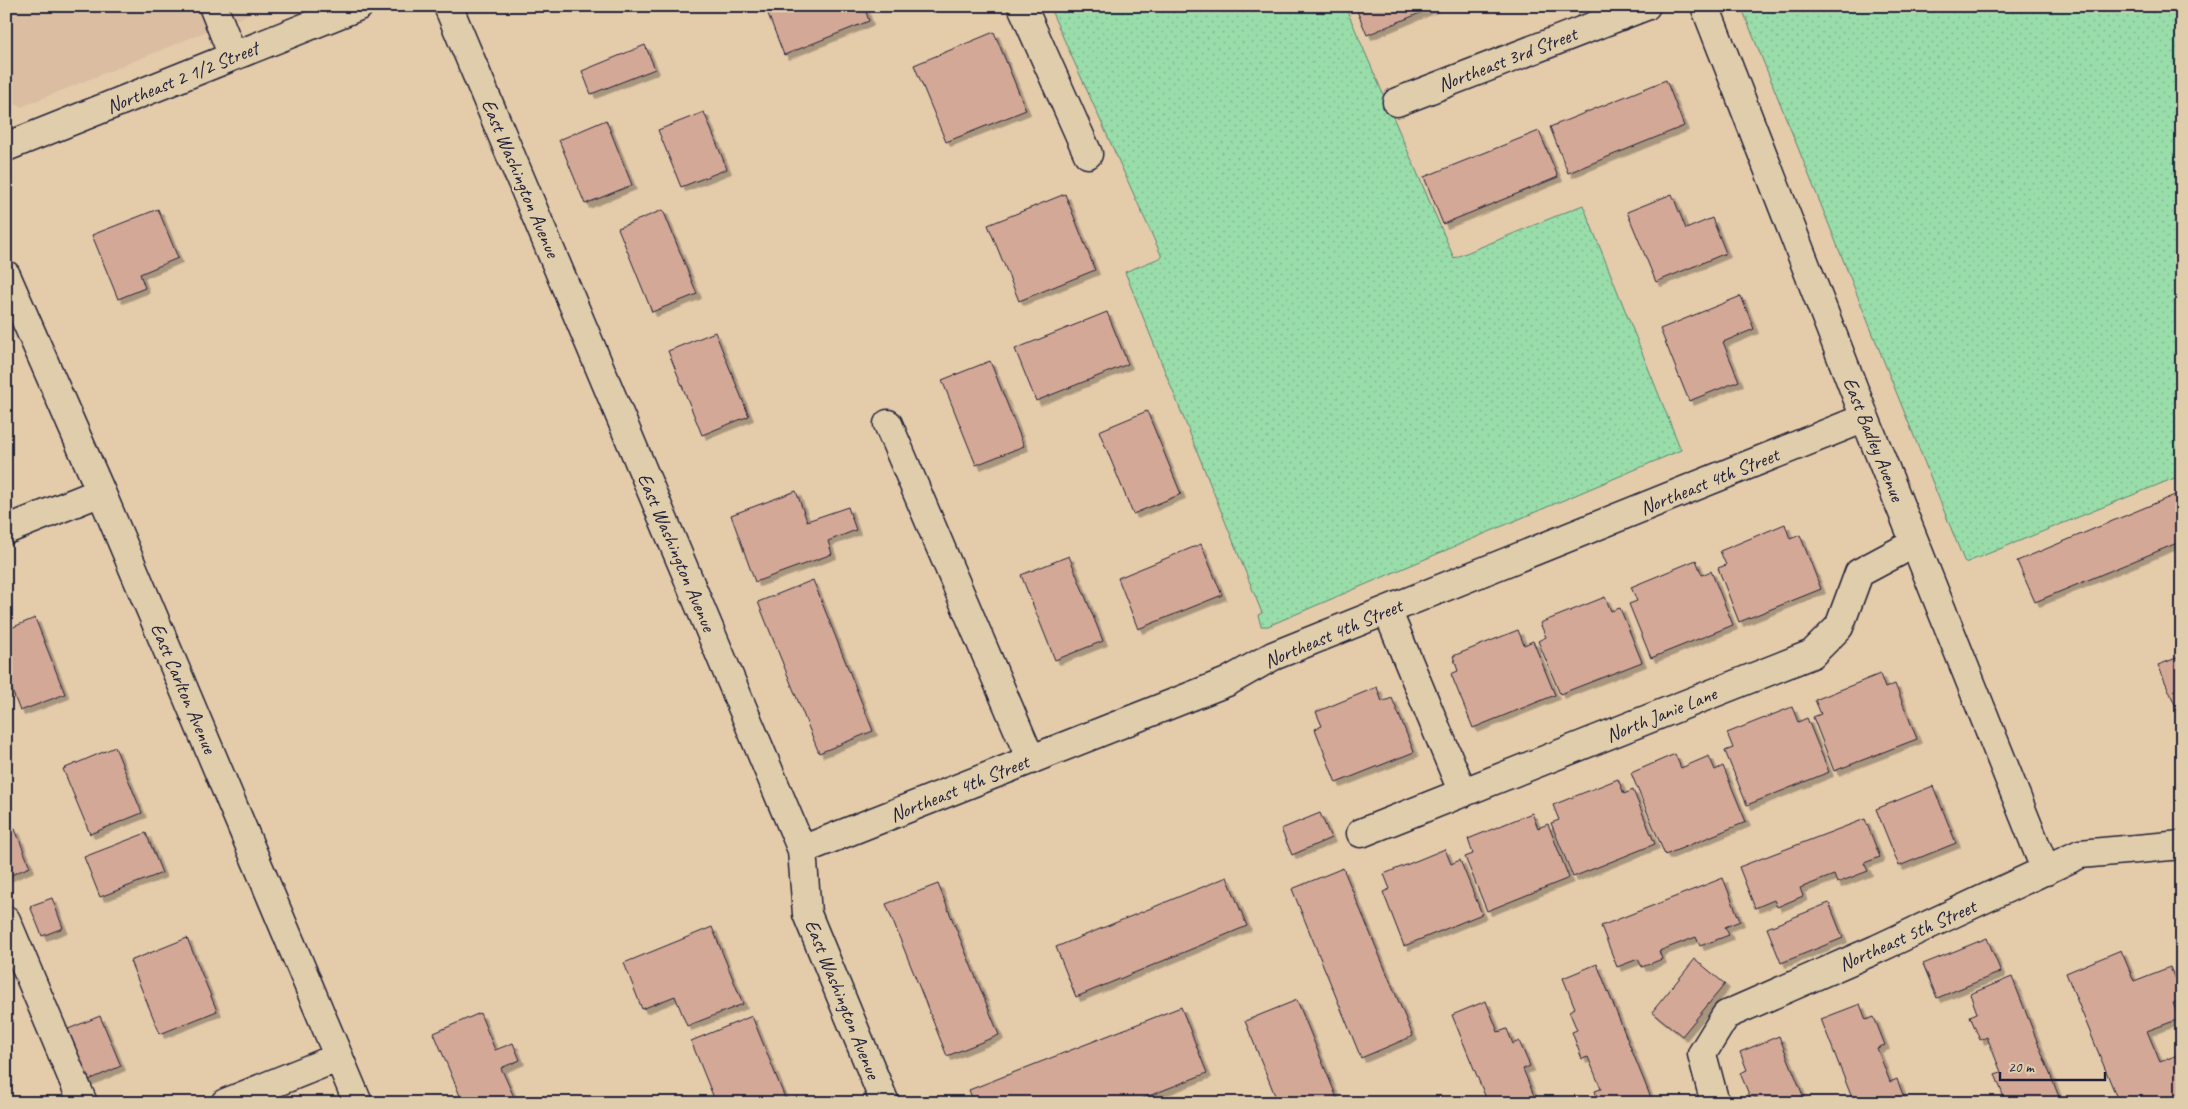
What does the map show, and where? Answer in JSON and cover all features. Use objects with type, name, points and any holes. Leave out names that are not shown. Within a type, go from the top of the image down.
[{"type":"street","points":[[213,6],[234,56]]},
{"type":"street","name":"Northeast 2 1/2 Street","points":[[6,147],[359,6]]},
{"type":"street","name":"East Washington Avenue","points":[[448,6],[802,850],[807,914],[885,1103]]},
{"type":"street","points":[[1022,6],[1088,154]]},
{"type":"street","name":"Northeast 3rd Street","points":[[1397,102],[1646,6]]},
{"type":"street","name":"East Badley Avenue","points":[[1705,6],[1865,418],[2046,871]]},
{"type":"street","name":"East Carlton Avenue","points":[[6,275],[101,492],[358,1103]]},
{"type":"street","name":"Northeast 4th Street","points":[[802,850],[1227,682],[1273,656],[1865,418]]},
{"type":"street","points":[[888,424],[1031,760]]},
{"type":"street","points":[[6,530],[101,492]]},
{"type":"street","name":"North Janie Lane","points":[[1362,833],[1812,654],[1839,627],[1859,573],[1915,543]]},
{"type":"street","points":[[1386,610],[1463,793]]},
{"type":"street","name":"Northeast 5th Street","points":[[1715,1103],[1702,1054],[1726,1015],[1877,949],[2080,854],[2182,845]]},
{"type":"street","points":[[6,920],[83,1103]]},
{"type":"street","points":[[225,1103],[339,1057]]},
{"type":"shaded area","points":[[6,6],[269,6],[21,107],[6,100]]},
{"type":"green space","points":[[1049,6],[1345,6],[1454,258],[1583,205],[1681,450],[1268,626],[1261,626],[1258,615],[1262,613],[1125,272],[1162,257]]},
{"type":"green space","points":[[1741,6],[2182,6],[2182,475],[1965,563]]},
{"type":"building","points":[[765,6],[864,6],[869,21],[784,55]]},
{"type":"building","points":[[1355,6],[1437,6],[1367,35]]},
{"type":"building","points":[[994,32],[1026,110],[946,142],[914,65]]},
{"type":"building","points":[[645,45],[655,69],[591,94],[582,71]]},
{"type":"building","points":[[1666,80],[1684,126],[1568,173],[1550,127]]},
{"type":"building","points":[[704,112],[727,169],[681,187],[658,130]]},
{"type":"building","points":[[606,120],[632,185],[585,204],[559,140]]},
{"type":"building","points":[[1539,131],[1558,177],[1443,224],[1424,177]]},
{"type":"building","points":[[1065,194],[1095,270],[1019,301],[988,225]]},
{"type":"building","points":[[1672,194],[1686,229],[1712,218],[1726,253],[1656,282],[1627,212]]},
{"type":"building","points":[[158,209],[178,258],[140,274],[145,288],[118,299],[92,235]]},
{"type":"building","points":[[663,210],[697,294],[652,312],[618,228]]},
{"type":"building","points":[[1741,296],[1754,329],[1723,342],[1739,381],[1689,401],[1660,329]]},
{"type":"building","points":[[1107,312],[1128,364],[1036,401],[1015,349]]},
{"type":"building","points":[[715,332],[749,416],[702,435],[668,351]]},
{"type":"building","points":[[990,361],[1024,446],[976,465],[942,380]]},
{"type":"building","points":[[1147,411],[1181,494],[1133,514],[1099,431]]},
{"type":"building","points":[[796,491],[807,521],[848,507],[856,530],[828,541],[832,554],[755,582],[731,515]]},
{"type":"building","points":[[2182,492],[2182,541],[2035,602],[2017,561]]},
{"type":"building","points":[[1785,524],[1790,539],[1800,535],[1821,589],[1739,622],[1718,568],[1726,565],[1720,551]]},
{"type":"building","points":[[1201,544],[1222,595],[1138,629],[1118,578]]},
{"type":"building","points":[[1069,556],[1103,641],[1055,660],[1021,575]]},
{"type":"building","points":[[1696,560],[1702,575],[1711,571],[1733,625],[1651,658],[1629,604],[1637,601],[1631,587]]},
{"type":"building","points":[[813,580],[873,731],[819,753],[758,602]]},
{"type":"building","points":[[1605,597],[1611,611],[1620,608],[1642,662],[1560,694],[1538,641],[1546,637],[1540,623]]},
{"type":"building","points":[[35,618],[65,694],[20,711],[6,675],[6,630]]},
{"type":"building","points":[[1518,630],[1524,645],[1533,641],[1555,695],[1473,728],[1451,674],[1458,671],[1453,656]]},
{"type":"building","points":[[2182,641],[2182,656],[2176,643]]},
{"type":"building","points":[[2182,656],[2182,721],[2158,665]]},
{"type":"building","points":[[1880,674],[1885,688],[1895,684],[1917,739],[1834,771],[1813,717],[1821,714],[1815,700]]},
{"type":"building","points":[[1377,687],[1382,702],[1392,698],[1414,752],[1336,783],[1315,729],[1322,726],[1316,712]]},
{"type":"building","points":[[1792,707],[1798,722],[1807,718],[1829,772],[1747,805],[1725,751],[1733,748],[1727,733]]},
{"type":"building","points":[[115,747],[142,813],[90,834],[63,769]]},
{"type":"building","points":[[1675,754],[1681,768],[1709,756],[1715,770],[1723,766],[1746,822],[1665,855],[1631,773]]},
{"type":"building","points":[[1618,779],[1624,794],[1633,790],[1655,844],[1573,877],[1551,823],[1559,820],[1553,805]]},
{"type":"building","points":[[1933,786],[1956,843],[1899,866],[1876,809]]},
{"type":"building","points":[[1320,813],[1331,838],[1292,855],[1281,829]]},
{"type":"building","points":[[1532,813],[1538,828],[1548,824],[1569,878],[1487,911],[1465,857],[1473,854],[1468,839]]},
{"type":"building","points":[[1865,819],[1880,857],[1864,863],[1868,871],[1837,883],[1834,875],[1800,888],[1803,896],[1777,907],[1774,900],[1755,908],[1739,867]]},
{"type":"building","points":[[15,829],[30,867],[6,877],[6,832]]},
{"type":"building","points":[[146,833],[162,873],[100,897],[84,857]]},
{"type":"building","points":[[1445,849],[1451,864],[1460,860],[1482,914],[1404,946],[1383,892],[1390,889],[1384,874]]},
{"type":"building","points":[[1343,868],[1413,1036],[1361,1058],[1292,889]]},
{"type":"building","points":[[1227,877],[1247,926],[1076,997],[1056,947]]},
{"type":"building","points":[[1723,878],[1740,921],[1725,927],[1729,935],[1700,946],[1696,937],[1659,951],[1662,959],[1642,967],[1638,959],[1617,967],[1601,926]]},
{"type":"building","points":[[938,884],[999,1035],[947,1056],[886,904]]},
{"type":"building","points":[[52,898],[63,928],[42,936],[30,906]]},
{"type":"building","points":[[1829,903],[1843,938],[1781,963],[1767,928]]},
{"type":"building","points":[[712,927],[743,1004],[687,1026],[675,996],[642,1009],[624,963]]},
{"type":"building","points":[[187,938],[217,1011],[160,1034],[130,961]]},
{"type":"building","points":[[1987,938],[2001,972],[1937,998],[1923,964]]},
{"type":"building","points":[[2121,950],[2134,981],[2170,967],[2182,997],[2182,1000],[2173,1003],[2179,1019],[2147,1031],[2160,1062],[2182,1053],[2182,1103],[2119,1103],[2066,973]]},
{"type":"building","points":[[1695,959],[1725,984],[1682,1036],[1652,1012]]},
{"type":"building","points":[[1597,964],[1653,1103],[1599,1103],[1595,1091],[1601,1089],[1588,1057],[1582,1059],[1572,1032],[1577,1030],[1569,1011],[1575,1008],[1563,978]]},
{"type":"building","points":[[2012,977],[2061,1102],[2059,1103],[2006,1103],[1995,1074],[2001,1072],[1987,1037],[1980,1040],[1970,1016],[1977,1013],[1970,994]]},
{"type":"building","points":[[1297,1000],[1339,1103],[1278,1103],[1245,1021]]},
{"type":"building","points":[[1486,1001],[1498,1032],[1507,1029],[1513,1044],[1519,1041],[1530,1066],[1523,1069],[1537,1103],[1488,1103],[1452,1015]]},
{"type":"building","points":[[1860,1004],[1866,1020],[1874,1017],[1885,1045],[1877,1048],[1890,1082],[1897,1079],[1906,1103],[1854,1103],[1821,1019]]},
{"type":"building","points":[[1181,1007],[1207,1073],[1131,1103],[974,1103],[969,1090]]},
{"type":"building","points":[[480,1013],[495,1050],[513,1043],[520,1060],[501,1068],[514,1097],[500,1103],[463,1103],[434,1033]]},
{"type":"building","points":[[100,1016],[121,1066],[82,1083],[61,1032]]},
{"type":"building","points":[[752,1016],[787,1103],[716,1103],[691,1041]]},
{"type":"building","points":[[1779,1036],[1806,1103],[1759,1103],[1757,1097],[1751,1099],[1740,1073],[1747,1070],[1740,1052]]}]
